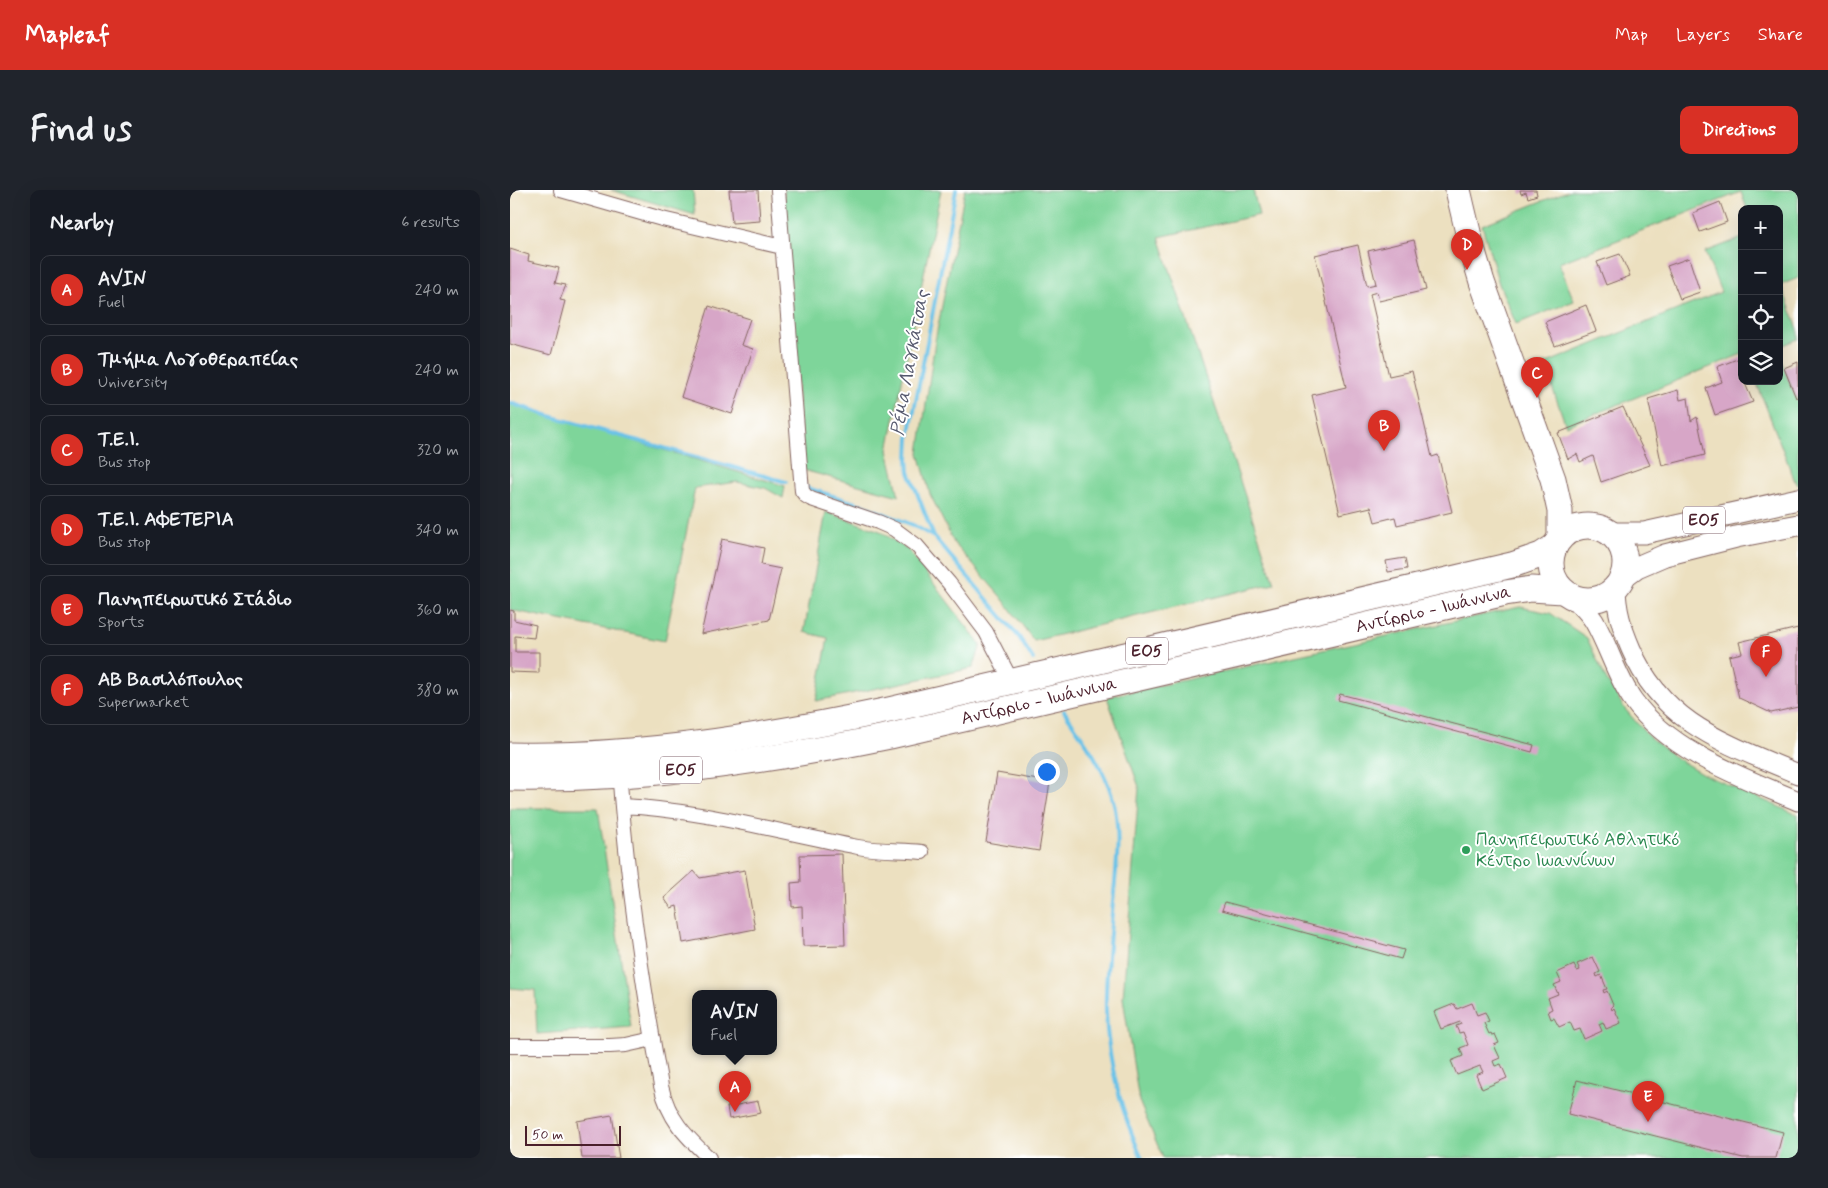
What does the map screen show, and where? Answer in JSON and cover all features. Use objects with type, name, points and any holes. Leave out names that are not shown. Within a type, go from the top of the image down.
[{"type":"highway","points":[[1458,190],[1482,282],[1553,479],[1560,511],[1558,542],[1552,555],[1553,574],[1556,583],[1567,593]]},
{"type":"highway","points":[[1553,479],[1563,497],[1581,518],[1616,540],[1623,553],[1624,568],[1619,582]]},
{"type":"highway","name":"ΕΟ5","points":[[1558,542],[1577,528],[1602,530]]},
{"type":"highway","name":"Αντίρριο - Ιωάννινα","points":[[510,755],[617,751],[734,739],[889,710],[1506,567],[1526,561],[1558,542]]},
{"type":"highway","name":"ΕΟ5","points":[[1567,593],[1580,600],[1600,598],[1609,593],[1619,582]]},
{"type":"highway","name":"Αντίρριο - Ιωάννινα","points":[[510,778],[578,778],[669,772],[808,753],[1505,593],[1531,588],[1567,593]]},
{"type":"main road","name":"ΕΟ5","points":[[1602,530],[1644,533],[1798,498]]},
{"type":"main road","name":"ΕΟ5","points":[[1619,582],[1644,564],[1665,555],[1736,537],[1798,525]]},
{"type":"main road","points":[[1619,582],[1618,612],[1634,656],[1652,688],[1667,705],[1698,728],[1722,741],[1798,774]]},
{"type":"main road","points":[[1567,593],[1586,610],[1594,621],[1622,682],[1632,700],[1646,717],[1667,735],[1693,752],[1798,801]]},
{"type":"street","points":[[561,190],[662,219],[782,247]]},
{"type":"street","points":[[778,190],[800,480],[804,494],[811,499],[894,529],[917,546],[949,583],[986,632],[1012,682]]},
{"type":"street","points":[[617,751],[633,918],[661,1086],[668,1110],[679,1128],[709,1158]]},
{"type":"street","points":[[622,806],[710,815],[860,848],[922,852]]},
{"type":"street","points":[[510,1046],[610,1046],[626,1045],[652,1039]]},
{"type":"green space","points":[[611,190],[693,190],[695,215]]},
{"type":"green space","points":[[784,190],[941,190],[888,450],[899,496],[803,470]]},
{"type":"green space","points":[[965,190],[1253,190],[1259,215],[1159,237],[1274,583],[1034,641],[1002,598],[954,543],[930,494],[919,453],[935,341]]},
{"type":"green space","points":[[1570,190],[1798,190],[1798,278],[1783,284],[1783,205],[1746,205],[1741,192],[1559,263],[1574,301],[1516,324],[1499,284],[1482,225]]},
{"type":"green space","points":[[1738,240],[1738,356],[1566,426],[1544,364],[1721,292],[1705,252]]},
{"type":"green space","points":[[1783,290],[1798,329],[1798,339],[1783,345]]},
{"type":"green space","points":[[1783,365],[1798,403],[1798,484],[1796,484],[1758,385],[1783,385]]},
{"type":"green space","points":[[510,404],[785,486],[783,498],[765,488],[737,482],[695,488],[665,641],[510,610]]},
{"type":"green space","points":[[826,512],[880,531],[908,550],[981,645],[973,668],[816,701],[828,638],[804,632]]},
{"type":"green space","name":"Πανηπειρωτικό Αθλητικό Κέντρο Ιωαννίνων","points":[[1520,607],[1550,613],[1587,638],[1606,679],[1625,709],[1648,736],[1676,758],[1703,774],[1798,815],[1798,1158],[1163,1158],[1139,1101],[1123,998],[1139,787],[1107,697]]},
{"type":"green space","points":[[510,808],[598,808],[631,1027],[537,1034],[535,990],[510,988]]},
{"type":"building","points":[[729,190],[758,190],[760,221],[732,223]]},
{"type":"building","points":[[1520,190],[1536,190],[1537,195],[1528,198],[1526,192],[1521,194]]},
{"type":"building","points":[[1720,202],[1727,222],[1700,232],[1693,213]]},
{"type":"building","points":[[1414,240],[1426,290],[1379,301],[1377,292],[1370,294],[1389,376],[1412,371],[1432,457],[1438,455],[1452,512],[1397,525],[1395,517],[1375,522],[1371,507],[1340,514],[1312,395],[1346,387],[1315,255],[1358,245],[1367,286],[1376,284],[1368,251]]},
{"type":"building","points":[[510,249],[529,255],[528,261],[559,268],[555,283],[566,285],[560,300],[565,301],[551,355],[510,344]]},
{"type":"building","points":[[1620,254],[1630,276],[1606,285],[1597,262]]},
{"type":"building","points":[[1689,258],[1700,292],[1680,299],[1667,266]]},
{"type":"building","points":[[1586,305],[1596,331],[1555,346],[1545,322]]},
{"type":"building","points":[[709,306],[750,319],[741,345],[753,349],[732,414],[681,397]]},
{"type":"building","points":[[1738,359],[1738,385],[1746,385],[1753,402],[1715,415],[1706,388],[1722,382],[1717,367]]},
{"type":"building","points":[[1798,362],[1798,397],[1796,398],[1784,368]]},
{"type":"building","points":[[1678,390],[1680,400],[1688,398],[1691,421],[1697,417],[1705,455],[1662,466],[1648,399]]},
{"type":"building","points":[[1623,407],[1650,465],[1601,482],[1593,456],[1580,462],[1577,454],[1568,459],[1558,433]]},
{"type":"building","points":[[722,539],[764,548],[761,565],[781,569],[769,620],[701,634]]},
{"type":"building","points":[[1405,558],[1407,569],[1388,572],[1386,561]]},
{"type":"building","points":[[510,610],[514,611],[514,620],[536,625],[534,638],[515,636],[515,652],[539,652],[539,673],[510,672]]},
{"type":"building","points":[[1798,628],[1798,707],[1771,713],[1739,698],[1729,656],[1742,653],[1739,642]]},
{"type":"building","points":[[1340,694],[1534,745],[1532,752],[1338,700]]},
{"type":"building","points":[[997,773],[1050,782],[1039,851],[986,842]]},
{"type":"building","points":[[842,854],[845,945],[803,946],[802,906],[792,907],[791,883],[801,882],[800,855]]},
{"type":"building","points":[[745,870],[755,929],[683,943],[677,906],[671,908],[664,898],[694,871],[700,878]]},
{"type":"building","points":[[1225,902],[1404,950],[1401,959],[1222,910]]},
{"type":"building","points":[[1593,957],[1600,972],[1596,974],[1597,977],[1601,975],[1607,989],[1603,990],[1604,993],[1607,991],[1613,1005],[1611,1007],[1612,1010],[1614,1008],[1621,1023],[1606,1029],[1603,1022],[1599,1024],[1602,1031],[1584,1039],[1580,1029],[1574,1031],[1570,1022],[1559,1027],[1554,1018],[1551,1019],[1548,1011],[1552,1009],[1548,998],[1558,994],[1554,985],[1561,982],[1557,973],[1574,965],[1577,971],[1580,970],[1577,964]]},
{"type":"building","points":[[1472,1003],[1477,1015],[1485,1012],[1489,1021],[1484,1023],[1489,1034],[1495,1034],[1499,1043],[1494,1045],[1500,1058],[1493,1061],[1495,1066],[1501,1064],[1507,1078],[1482,1089],[1476,1075],[1483,1072],[1480,1066],[1457,1075],[1451,1061],[1463,1056],[1460,1048],[1468,1045],[1463,1032],[1459,1033],[1456,1026],[1461,1024],[1460,1022],[1441,1029],[1434,1012],[1454,1004],[1457,1009]]},
{"type":"building","points":[[1577,1080],[1783,1132],[1776,1158],[1743,1158],[1568,1114]]},
{"type":"building","points":[[758,1101],[761,1113],[729,1119],[727,1107]]},
{"type":"building","points":[[612,1115],[619,1158],[582,1158],[577,1121]]},
{"type":"waterway","name":"Ρέμα Λαγκάτσας","points":[[934,537],[909,472],[909,437],[956,190]]},
{"type":"waterway","points":[[510,403],[553,417],[786,482]]},
{"type":"waterway","points":[[804,487],[865,506],[913,525],[934,537],[1019,637],[1033,659]]},
{"type":"waterway","points":[[1064,711],[1098,762],[1112,796],[1115,810],[1118,840],[1107,974],[1107,1029],[1109,1048],[1122,1105],[1142,1158]]},
{"type":"place","name":"Τ.Ε.Ι. ΑΦΕΤΕΡΙΑ","points":[[1467,270]]},
{"type":"place","name":"Τ.Ε.Ι.","points":[[1537,398]]},
{"type":"place","name":"Τμήμα Λογοθεραπείας","points":[[1384,451]]},
{"type":"place","name":"ΑΒ Βασιλόπουλος","points":[[1766,677]]},
{"type":"place","name":"Πανηπειρωτικό Αθλητικό Κέντρο Ιωαννίνων","points":[[1466,850]]},
{"type":"place","name":"AVIN","points":[[735,1112]]},
{"type":"place","name":"Πανηπειρωτικό Στάδιο","points":[[1648,1122]]}]
